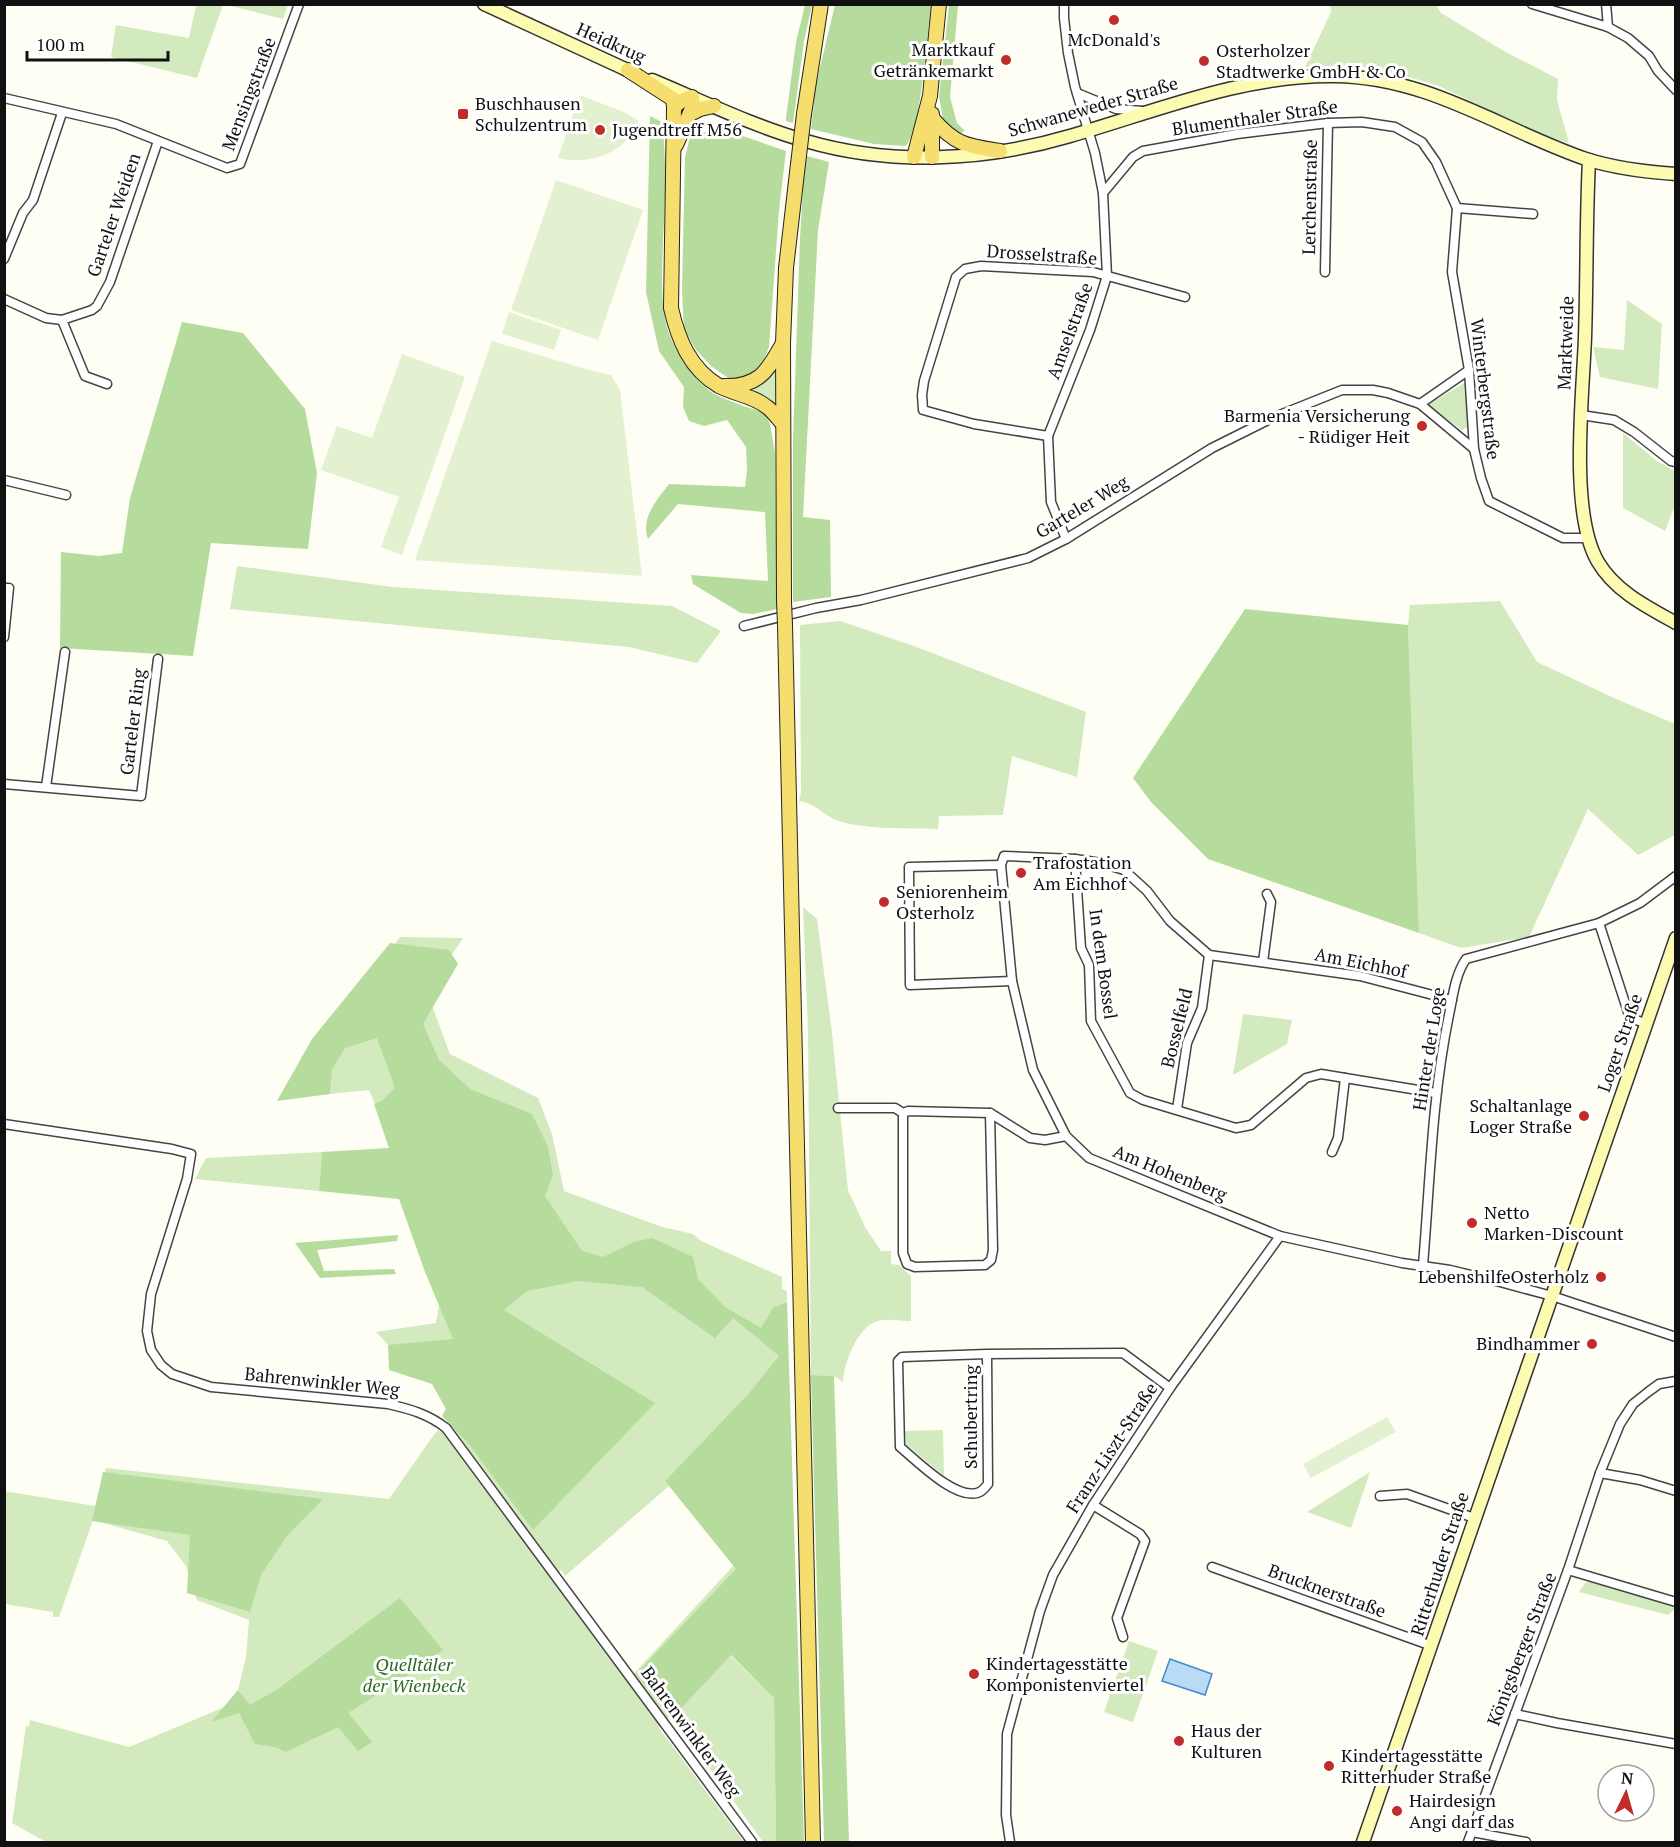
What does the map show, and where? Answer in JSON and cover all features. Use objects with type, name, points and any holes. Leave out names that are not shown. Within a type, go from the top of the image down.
[{"type":"main road","points":[[813,1842],[784,601],[783,343],[786,267],[804,114],[821,4]]},
{"type":"main road","points":[[914,157],[930,96],[939,4]]},
{"type":"main road","points":[[628,70],[673,99],[671,308],[676,331],[684,350],[700,371],[719,385],[767,407],[783,424]]},
{"type":"main road","points":[[930,96],[933,119],[932,157]]},
{"type":"main road","points":[[674,107],[681,101],[692,97],[693,106],[674,150]]},
{"type":"main road","points":[[690,114],[714,106]]},
{"type":"main road","points":[[933,119],[945,133],[964,145],[1000,151]]},
{"type":"main road","points":[[719,385],[737,386],[761,377],[783,343]]},
{"type":"street","name":"Mensingstraße","points":[[4,98],[116,124],[227,168],[240,164],[299,4]]},
{"type":"street","name":"Heidkrug","points":[[484,4],[692,97]]},
{"type":"street","name":"Amselstraße","points":[[1065,4],[1064,18],[1068,53],[1103,193],[1107,276],[1090,330],[1048,436],[1051,502],[1066,538]]},
{"type":"street","points":[[1532,4],[1608,27],[1628,38],[1649,56],[1658,71],[1676,90]]},
{"type":"street","points":[[1606,4],[1608,27]]},
{"type":"street","name":"Schwaneweder Straße","points":[[692,97],[808,142],[852,152],[932,157],[965,156],[1033,146],[1226,89],[1288,78],[1334,76],[1372,78],[1406,85],[1458,102],[1588,160],[1642,171],[1676,174]]},
{"type":"street","points":[[1077,93],[1116,108],[1149,111]]},
{"type":"street","points":[[4,259],[22,213],[33,200],[62,113]]},
{"type":"street","name":"Blumenthaler Straße","points":[[1103,193],[1133,157],[1143,151],[1237,134],[1328,123],[1362,122],[1395,127],[1422,142],[1436,162],[1457,208]]},
{"type":"street","name":"Lerchenstraße","points":[[1325,272],[1328,123]]},
{"type":"street","name":"Garteler Weiden","points":[[62,320],[92,310],[97,306],[110,282],[158,141]]},
{"type":"street","name":"Marktweide","points":[[1588,160],[1581,415],[1581,495],[1587,533],[1596,560],[1606,575],[1642,604],[1676,623]]},
{"type":"street","points":[[1457,208],[1533,214]]},
{"type":"street","name":"Winterbergstraße","points":[[1457,208],[1452,272],[1469,370],[1474,449],[1489,501],[1563,538],[1587,533]]},
{"type":"street","name":"Drosselstraße","points":[[1048,436],[974,424],[923,410],[924,381],[957,277],[965,269],[981,266],[1093,273],[1107,276]]},
{"type":"street","points":[[1107,276],[1185,297]]},
{"type":"street","points":[[4,299],[46,318],[62,320],[85,376],[107,384]]},
{"type":"street","points":[[1420,404],[1469,370]]},
{"type":"street","name":"Garteler Weg","points":[[744,626],[816,608],[861,600],[1028,558],[1066,538],[1212,448],[1272,418],[1342,390],[1373,390],[1420,404],[1474,449]]},
{"type":"street","points":[[1581,415],[1614,420],[1634,432],[1671,461],[1676,462]]},
{"type":"street","points":[[4,480],[66,495]]},
{"type":"street","points":[[4,588],[9,588],[4,637]]},
{"type":"street","points":[[46,788],[65,652]]},
{"type":"street","name":"Garteler Ring","points":[[4,784],[141,796],[158,659]]},
{"type":"street","name":"Am Hohenberg","points":[[1075,859],[1004,856],[1000,865],[1012,981],[1033,1070],[1066,1136],[1089,1158],[1280,1236],[1500,1282],[1552,1296],[1676,1337]]},
{"type":"street","points":[[1075,859],[1124,870],[1147,891],[1170,921],[1209,955]]},
{"type":"street","name":"In dem Bossel","points":[[1075,859],[1081,948],[1089,965],[1091,1021],[1130,1093],[1143,1100],[1236,1128],[1251,1125],[1306,1078],[1321,1074],[1437,1093]]},
{"type":"street","points":[[1000,865],[909,867],[910,985],[1012,981]]},
{"type":"street","name":"Hinter der Loge","points":[[1423,1265],[1443,1042],[1459,969],[1466,959],[1599,923],[1640,903],[1676,876]]},
{"type":"street","points":[[1263,962],[1271,902],[1268,894]]},
{"type":"street","points":[[1599,923],[1628,1012],[1633,1019],[1646,1023]]},
{"type":"street","name":"Loger Straße","points":[[1552,1296],[1676,938]]},
{"type":"street","name":"Am Eichhof","points":[[1209,955],[1360,976],[1452,1000]]},
{"type":"street","name":"Bosselfeld","points":[[1176,1110],[1187,1043],[1202,1008],[1209,955]]},
{"type":"street","points":[[1332,1152],[1338,1138],[1345,1078]]},
{"type":"street","points":[[838,1108],[895,1108],[903,1113]]},
{"type":"street","points":[[903,1113],[908,1111],[990,1113],[1030,1138],[1045,1140],[1066,1136]]},
{"type":"street","points":[[903,1113],[903,1253],[907,1264],[915,1267],[985,1265],[991,1260],[993,1250],[990,1113]]},
{"type":"street","name":"Bahrenwinkler Weg","points":[[4,1124],[172,1149],[191,1154],[187,1179],[151,1294],[147,1331],[151,1350],[161,1365],[172,1374],[211,1387],[388,1404],[414,1410],[440,1424],[456,1440],[752,1842]]},
{"type":"street","name":"Franz-Liszt-Straße","points":[[1010,1842],[1006,1815],[1007,1734],[1040,1611],[1053,1575],[1093,1505],[1170,1388],[1280,1236]]},
{"type":"street","name":"Ritterhuder Straße","points":[[1362,1842],[1552,1296]]},
{"type":"street","name":"Schubertring","points":[[987,1354],[988,1485],[979,1493],[965,1494],[937,1478],[900,1447],[898,1361],[902,1357],[987,1354],[1124,1353],[1170,1388]]},
{"type":"street","points":[[1568,1570],[1600,1473],[1620,1424],[1634,1404],[1659,1384],[1676,1381]]},
{"type":"street","points":[[1600,1473],[1640,1480],[1676,1491]]},
{"type":"street","points":[[1380,1496],[1407,1494],[1474,1518]]},
{"type":"street","points":[[1093,1505],[1140,1534],[1145,1541],[1117,1618],[1123,1637]]},
{"type":"street","name":"Brucknerstraße","points":[[1212,1567],[1432,1646]]},
{"type":"street","name":"Königsberger Straße","points":[[1468,1842],[1568,1570],[1676,1602]]},
{"type":"street","points":[[1515,1714],[1676,1744]]},
{"type":"street","points":[[1472,1832],[1526,1842]]},
{"type":"green space","points":[[196,5],[223,5],[197,78],[111,57],[116,25],[189,38]]},
{"type":"green space","points":[[227,5],[288,5],[283,19]]},
{"type":"green space","points":[[805,5],[812,5],[804,41],[793,123],[786,121],[786,118],[796,42]]},
{"type":"green space","points":[[835,5],[931,5],[920,100],[912,135],[906,146],[874,144],[811,129],[816,84]]},
{"type":"green space","points":[[949,5],[958,5],[950,97],[957,123],[965,131],[955,135],[944,124],[939,97]]},
{"type":"green space","points":[[1330,5],[1436,5],[1441,13],[1504,51],[1558,79],[1557,100],[1569,143],[1544,136],[1439,86],[1389,71],[1351,65],[1305,67],[1331,12]]},
{"type":"green space","name":"Jugendtreff M56","points":[[580,95],[626,113],[639,121],[622,145],[605,155],[586,160],[558,158]]},
{"type":"green space","points":[[650,116],[662,122],[664,137],[662,284],[663,306],[670,336],[684,362],[703,385],[721,397],[765,413],[770,424],[775,453],[777,609],[753,614],[741,613],[693,584],[691,575],[768,581],[765,512],[678,504],[648,539],[646,524],[648,517],[669,484],[745,487],[747,470],[746,447],[727,420],[704,426],[689,421],[683,407],[684,387],[659,351],[646,292]]},
{"type":"green space","points":[[723,131],[786,151],[779,210],[769,347],[762,364],[747,376],[728,378],[711,366],[696,350],[684,329],[682,290],[685,157],[690,137],[699,133]]},
{"type":"green space","points":[[807,156],[829,162],[818,230],[803,517],[830,520],[831,597],[793,602],[793,439],[800,238]]},
{"type":"green space","points":[[556,180],[643,210],[598,340],[511,310]]},
{"type":"green space","points":[[1627,300],[1662,324],[1658,389],[1600,377],[1593,347],[1624,350]]},
{"type":"green space","points":[[509,312],[561,330],[554,350],[502,334]]},
{"type":"green space","points":[[182,322],[243,333],[305,409],[317,473],[308,549],[211,543],[193,656],[60,648],[61,552],[99,556],[122,553],[130,498]]},
{"type":"green space","points":[[492,341],[611,375],[620,390],[642,576],[415,560]]},
{"type":"green space","points":[[402,354],[465,377],[402,555],[381,547],[399,497],[321,470],[337,426],[372,438]]},
{"type":"green space","points":[[776,371],[776,408],[739,388]]},
{"type":"green space","points":[[1466,382],[1468,427],[1462,430],[1428,405]]},
{"type":"green space","points":[[1623,433],[1657,461],[1675,471],[1675,505],[1665,531],[1623,508]]},
{"type":"green space","points":[[237,566],[393,587],[672,606],[721,631],[697,663],[629,647],[230,609]]},
{"type":"green space","points":[[1500,601],[1537,662],[1675,724],[1675,835],[1638,855],[1588,809],[1529,937],[1461,948],[1419,933],[1408,625],[1410,605]]},
{"type":"green space","points":[[1245,609],[1408,625],[1419,933],[1208,859],[1151,802],[1133,778]]},
{"type":"green space","points":[[840,621],[914,646],[1086,712],[1077,777],[1012,756],[1003,815],[939,816],[938,829],[886,828],[847,823],[831,818],[810,804],[799,801],[801,792],[800,625]]},
{"type":"green space","points":[[803,907],[817,919],[832,1033],[848,1190],[865,1227],[881,1251],[891,1251],[891,1264],[899,1265],[911,1276],[911,1321],[877,1321],[863,1331],[849,1356],[843,1382],[834,1376],[811,1375],[808,1033]]},
{"type":"green space","name":"Quelltäler der Wienbeck","points":[[400,937],[463,938],[427,992],[450,1054],[538,1098],[552,1134],[564,1191],[662,1227],[693,1234],[701,1241],[782,1277],[782,1289],[787,1291],[787,1302],[782,1304],[780,1356],[750,1392],[665,1481],[669,1486],[565,1576],[561,1570],[552,1580],[627,1681],[782,1513],[779,1593],[659,1728],[744,1842],[46,1842],[12,1823],[26,1726],[29,1726],[30,1720],[129,1747],[244,1699],[238,1690],[246,1657],[249,1620],[197,1600],[186,1566],[167,1541],[93,1520],[59,1617],[53,1617],[53,1612],[5,1604],[4,1491],[95,1506],[106,1468],[389,1499],[438,1430],[461,1418],[433,1366],[405,1363],[376,1332],[436,1323],[439,1305],[369,1090],[330,1094],[331,1077],[298,1080]]},
{"type":"green space","points":[[390,943],[449,950],[458,964],[423,1024],[439,1060],[470,1089],[532,1114],[548,1147],[553,1175],[545,1196],[582,1251],[603,1257],[634,1242],[652,1238],[693,1257],[698,1279],[725,1307],[761,1328],[773,1308],[787,1302],[804,1842],[776,1842],[774,1698],[731,1655],[673,1717],[636,1674],[736,1569],[665,1481],[750,1392],[779,1356],[733,1318],[715,1338],[642,1287],[578,1281],[527,1291],[504,1310],[655,1403],[533,1530],[468,1443],[442,1416],[446,1409],[432,1384],[389,1370],[388,1345],[453,1339],[425,1272],[399,1199],[319,1191],[322,1152],[389,1148],[374,1104],[382,1101],[395,1088],[377,1038],[345,1048],[332,1069],[330,1094],[277,1101],[312,1039]]},
{"type":"green space","points":[[1243,1014],[1292,1020],[1287,1044],[1233,1075]]},
{"type":"green space","points":[[322,1152],[319,1191],[195,1179],[206,1158]]},
{"type":"green space","points":[[398,1235],[397,1241],[317,1250],[324,1271],[394,1269],[396,1274],[320,1278],[295,1243]]},
{"type":"green space","points":[[811,1375],[834,1376],[849,1842],[824,1842]]},
{"type":"green space","points":[[1387,1417],[1396,1432],[1311,1478],[1303,1464]]},
{"type":"green space","points":[[943,1430],[944,1476],[906,1444],[905,1431]]},
{"type":"green space","points":[[103,1472],[323,1499],[287,1536],[261,1575],[250,1612],[187,1593],[190,1535],[92,1521]]},
{"type":"green space","points":[[1370,1472],[1351,1528],[1307,1512]]},
{"type":"green space","points":[[1592,1580],[1675,1604],[1675,1609],[1668,1615],[1579,1592],[1585,1583]]},
{"type":"green space","points":[[400,1598],[443,1650],[348,1713],[372,1742],[358,1751],[338,1727],[286,1752],[275,1747],[255,1744],[239,1713],[211,1722],[238,1690],[250,1705],[278,1689]]},
{"type":"green space","points":[[1129,1641],[1158,1651],[1133,1722],[1104,1712]]},
{"type":"green space","points":[[730,1655],[774,1698],[776,1842],[763,1842],[673,1717]]},
{"type":"water","points":[[1170,1659],[1212,1674],[1205,1695],[1162,1681]]},
{"type":"place","name":"McDonald's","points":[[1114,20]]},
{"type":"place","name":"Marktkauf Getränkemarkt","points":[[1006,60]]},
{"type":"place","name":"Osterholzer Stadtwerke GmbH & Co","points":[[1204,61]]},
{"type":"place","name":"Buschhausen Schulzentrum","points":[[463,114]]},
{"type":"place","name":"Jugendtreff M56","points":[[600,130]]},
{"type":"place","name":"Barmenia Versicherung - Rüdiger Heit","points":[[1422,426]]},
{"type":"place","name":"Trafostation Am Eichhof","points":[[1021,873]]},
{"type":"place","name":"Seniorenheim Osterholz","points":[[884,902]]},
{"type":"place","name":"Schaltanlage Loger Straße","points":[[1584,1116]]},
{"type":"place","name":"Netto Marken-Discount","points":[[1472,1223]]},
{"type":"place","name":"LebenshilfeOsterholz","points":[[1601,1277]]},
{"type":"place","name":"Bindhammer","points":[[1592,1344]]},
{"type":"place","name":"Kindertagesstätte Komponistenviertel","points":[[974,1674]]},
{"type":"place","name":"Haus der Kulturen","points":[[1179,1741]]},
{"type":"place","name":"Kindertagesstätte Ritterhuder Straße","points":[[1329,1766]]},
{"type":"place","name":"Hairdesign Angi darf das","points":[[1397,1811]]}]
